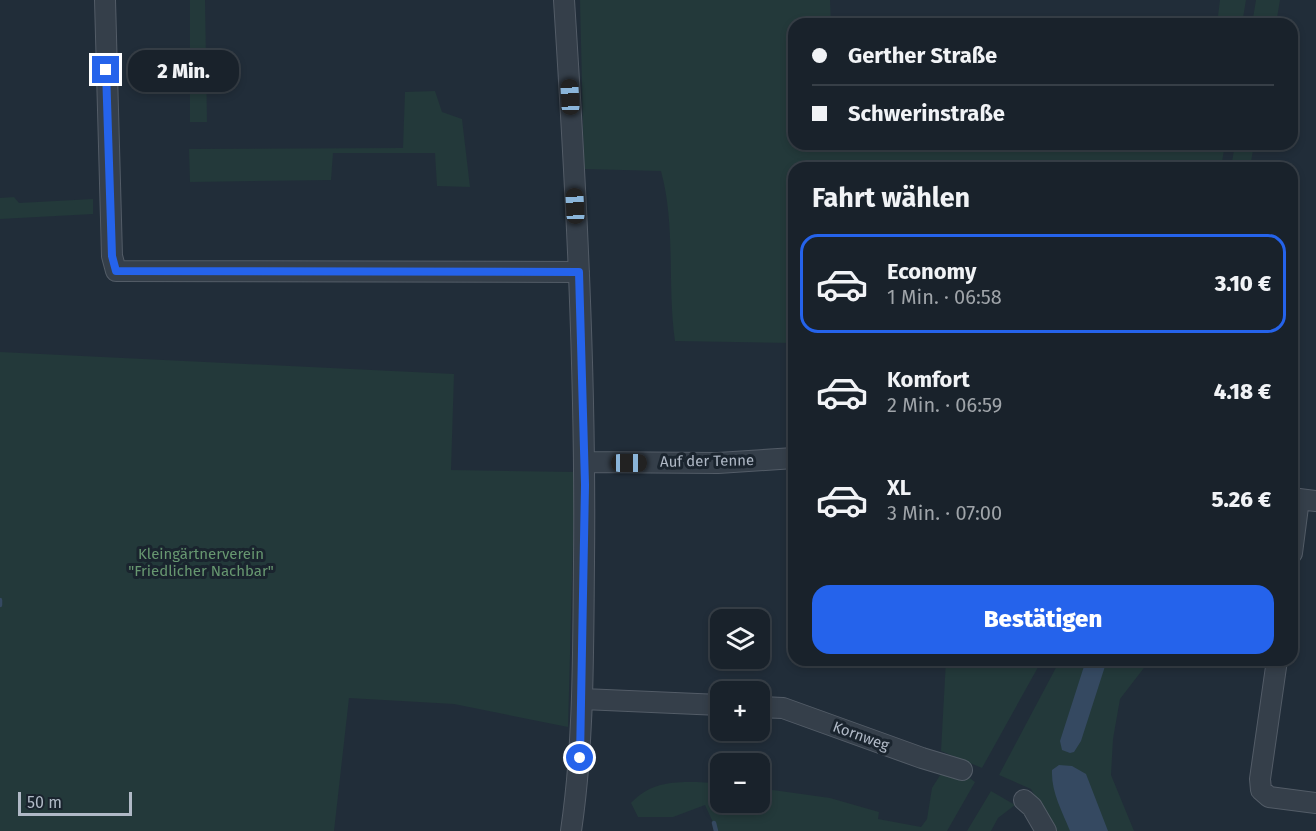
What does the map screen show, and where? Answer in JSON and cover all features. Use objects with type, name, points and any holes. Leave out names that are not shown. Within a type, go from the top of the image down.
[{"type":"street","points":[[105,0],[112,256],[116,271],[579,272]]},
{"type":"street","points":[[564,0],[579,272],[584,462],[583,699],[580,758],[571,831]]},
{"type":"street","name":"Auf der Tenne","points":[[584,462],[718,463],[788,458]]},
{"type":"street","points":[[1298,521],[1302,499]]},
{"type":"street","points":[[1275,666],[1261,790],[1269,797],[1316,803]]},
{"type":"street","points":[[583,699],[710,705]]},
{"type":"street","name":"Kornweg","points":[[770,708],[793,711],[922,758],[962,770]]},
{"type":"street","points":[[1024,801],[1032,807],[1046,831]]},
{"type":"green space","points":[[190,0],[205,0],[207,122],[190,122]]},
{"type":"green space","points":[[580,0],[830,0],[831,18],[788,18],[788,150],[1224,150],[1222,162],[788,162],[788,343],[675,341],[670,234],[666,192],[661,171],[584,169]]},
{"type":"green space","points":[[1220,0],[1246,0],[1243,18],[1218,18]]},
{"type":"green space","points":[[1256,0],[1280,0],[1277,18],[1253,18]]},
{"type":"green space","points":[[435,91],[442,112],[462,119],[470,187],[437,186],[435,153],[333,153],[331,180],[190,182],[189,149],[403,148],[405,92]]},
{"type":"green space","points":[[1234,150],[1253,150],[1251,162],[1232,162]]},
{"type":"green space","points":[[14,197],[19,203],[93,199],[93,214],[0,219],[0,198]]},
{"type":"green space","name":"Kleingärtnerverein \"Friedlicher Nachbar\"","points":[[0,352],[454,374],[451,470],[575,472],[568,727],[454,704],[349,698],[334,831],[0,831]]},
{"type":"green space","points":[[946,666],[1039,666],[982,768],[941,751]]},
{"type":"green space","points":[[1057,666],[1145,666],[1120,699],[1113,739],[1111,775],[1134,831],[1054,831],[1031,789],[999,775]]},
{"type":"green space","points":[[944,769],[964,774],[975,782],[947,831],[717,831],[705,805],[673,817],[638,817],[631,803],[650,789],[661,785],[684,782],[710,783],[710,813],[770,813],[770,790],[830,798],[879,812],[878,819],[921,827],[927,819],[932,788]]},
{"type":"green space","points":[[991,791],[1015,805],[998,818],[991,831],[967,831]]},
{"type":"water","points":[[1084,666],[1105,666],[1081,741],[1074,752],[1070,753],[1062,750],[1060,741]]},
{"type":"water","points":[[1059,765],[1072,766],[1086,774],[1108,831],[1070,831],[1053,786],[1052,770]]},
{"type":"waterway","points":[[0,600],[0,605]]},
{"type":"waterway","points":[[714,823],[716,831]]},
{"type":"route","points":[[106,70],[112,256],[116,271],[579,272],[585,485],[583,699],[580,758]]}]
